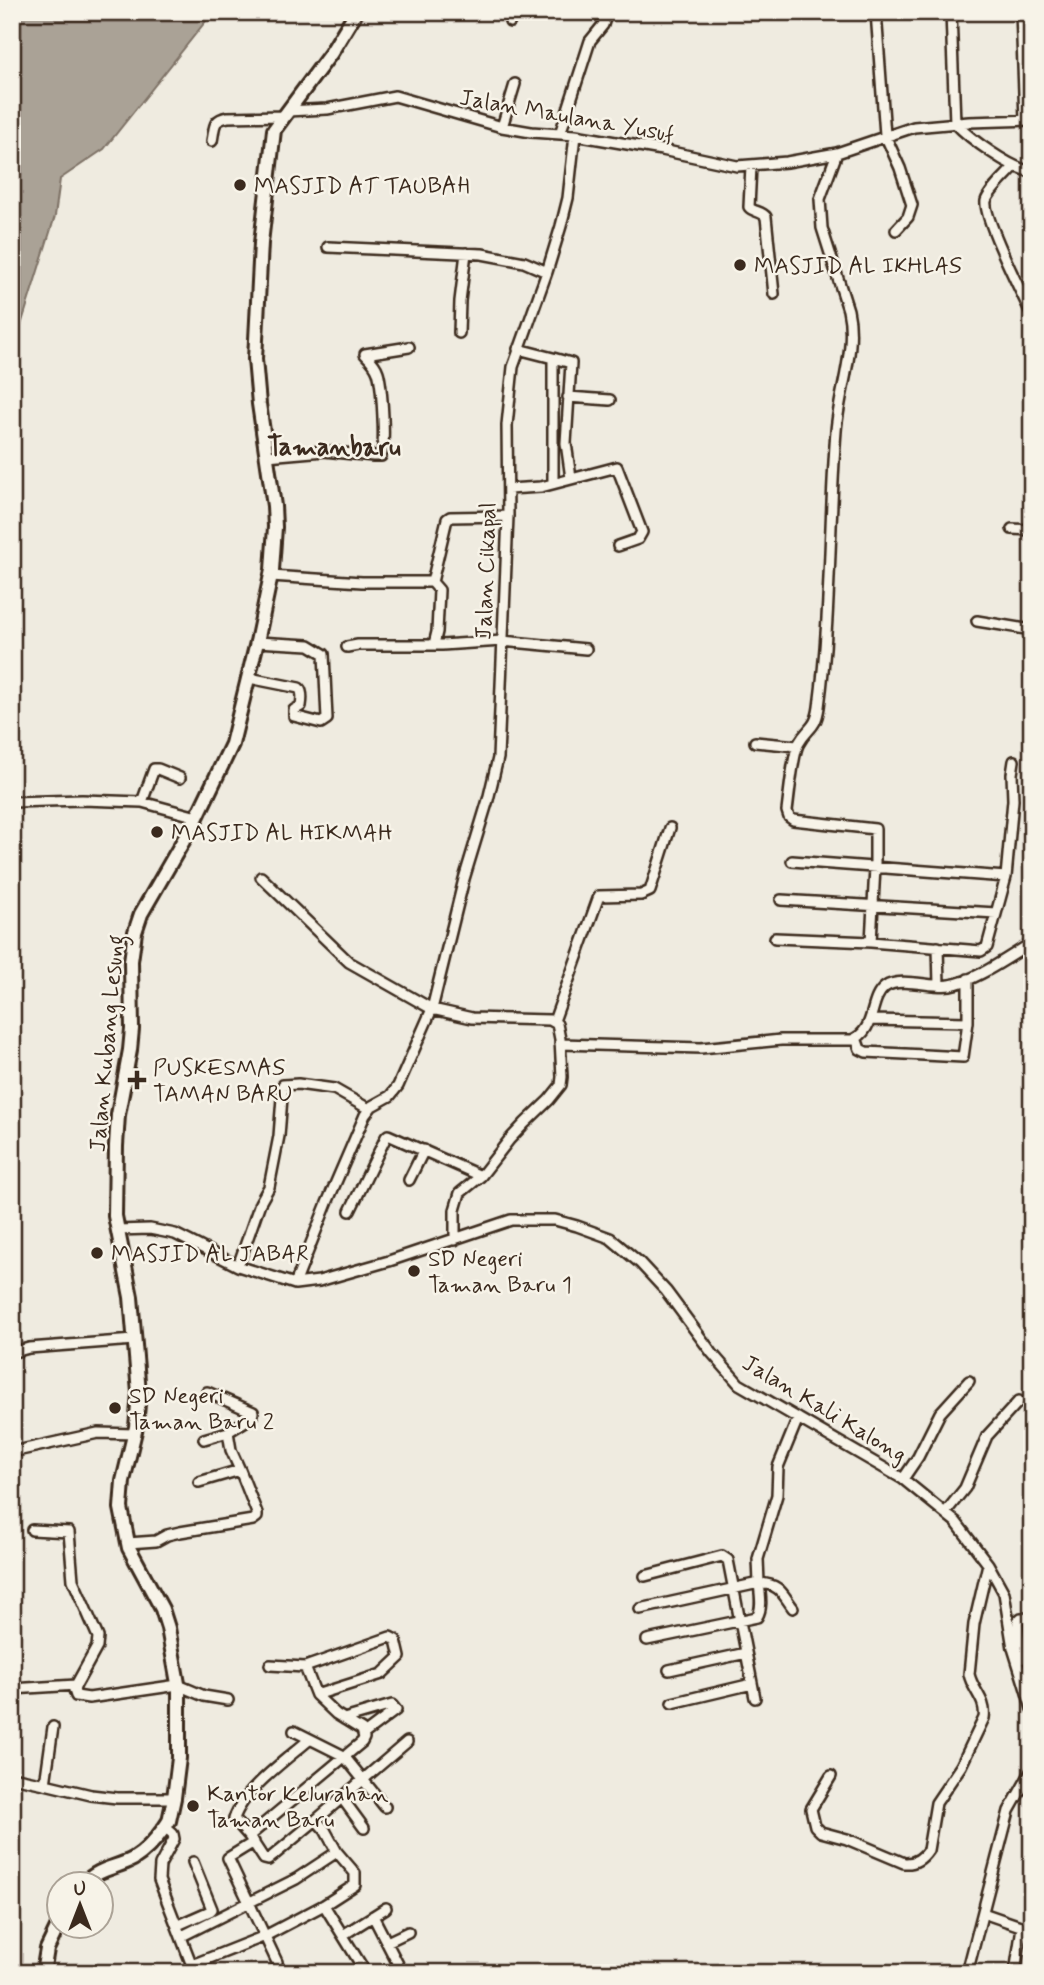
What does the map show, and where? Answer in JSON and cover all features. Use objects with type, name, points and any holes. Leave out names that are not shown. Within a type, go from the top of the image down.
[{"type":"street","name":"Jalan Kubang Lesung","points":[[102,1870],[135,1858],[165,1827],[174,1798],[179,1758],[180,1716],[173,1648],[165,1618],[128,1543],[121,1508],[123,1481],[135,1434],[139,1393],[129,1288],[117,1230],[115,1204],[116,1129],[130,1050],[131,961],[135,932],[146,906],[197,817],[232,744],[271,576],[274,506],[255,359],[261,243],[272,138],[274,130],[342,36],[356,12]]},
{"type":"street","points":[[560,134],[589,45],[603,24],[607,12]]},
{"type":"street","points":[[876,12],[885,135],[912,205],[908,217],[896,230]]},
{"type":"street","points":[[951,12],[955,123],[1014,167],[1032,172]]},
{"type":"street","points":[[1021,12],[1028,120]]},
{"type":"street","points":[[502,127],[515,84]]},
{"type":"street","name":"Jalan Maulana Yusuf","points":[[212,141],[216,122],[220,118],[327,110],[395,96],[502,127],[575,135],[737,166],[787,162],[836,153],[914,127],[1028,120]]},
{"type":"street","name":"Jalan Cikapal","points":[[369,1109],[390,1096],[398,1086],[432,1009],[464,878],[485,813],[498,758],[508,516],[507,425],[513,367],[547,272],[568,198],[575,135]]},
{"type":"street","points":[[836,153],[821,198],[821,217],[851,322],[850,338],[836,428],[819,709],[815,725],[797,746],[787,811],[793,820],[875,829],[872,942]]},
{"type":"street","points":[[751,166],[749,207],[766,217],[774,294]]},
{"type":"street","points":[[1014,167],[989,195],[985,204],[1011,273],[1032,315]]},
{"type":"street","points":[[328,247],[466,253],[514,260],[547,272]]},
{"type":"street","points":[[459,333],[466,253]]},
{"type":"street","points":[[267,456],[324,451],[381,456],[384,432],[380,384],[376,366],[365,354],[409,346]]},
{"type":"street","points":[[518,349],[571,363],[566,446],[571,478]]},
{"type":"street","points":[[553,358],[553,483]]},
{"type":"street","points":[[568,397],[610,400]]},
{"type":"street","points":[[508,489],[541,487],[615,467],[619,469],[642,532],[638,540],[618,546]]},
{"type":"street","points":[[432,582],[447,519],[508,516]]},
{"type":"street","points":[[1012,529],[1032,530]]},
{"type":"street","points":[[271,576],[362,582],[432,582],[439,590],[434,645]]},
{"type":"street","points":[[977,621],[1032,630]]},
{"type":"street","points":[[347,647],[502,641],[586,649]]},
{"type":"street","points":[[249,678],[299,688],[301,705],[294,710],[294,716],[321,723],[327,719],[324,653],[309,645],[257,642]]},
{"type":"street","points":[[755,742],[797,746]]},
{"type":"street","points":[[775,938],[984,950],[1006,877],[1014,761]]},
{"type":"street","points":[[142,802],[154,769],[180,778]]},
{"type":"street","points":[[12,802],[142,802],[197,817]]},
{"type":"street","points":[[554,1021],[599,895],[641,895],[650,891],[670,828]]},
{"type":"street","points":[[792,861],[1006,877]]},
{"type":"street","points":[[261,877],[349,962],[432,1009],[472,1018],[554,1021]]},
{"type":"street","points":[[781,900],[996,913]]},
{"type":"street","points":[[560,1044],[701,1048],[781,1040],[847,1040],[856,1038],[871,1020],[877,997],[889,985],[949,985],[972,977],[1032,943]]},
{"type":"street","points":[[938,947],[939,985]]},
{"type":"street","points":[[856,1038],[860,1049],[866,1052],[961,1057],[964,1055],[972,977]]},
{"type":"street","points":[[871,1020],[968,1022]]},
{"type":"street","points":[[455,1240],[456,1200],[465,1187],[481,1176],[509,1140],[561,1085],[560,1044],[558,1027],[554,1021]]},
{"type":"street","points":[[238,1266],[260,1203],[269,1186],[279,1136],[283,1085],[288,1083],[334,1089],[369,1109],[295,1284]]},
{"type":"street","points":[[350,1211],[387,1135],[481,1176]]},
{"type":"street","points":[[409,1180],[424,1150]]},
{"type":"street","name":"Jalan Kali Kalong","points":[[117,1230],[150,1229],[175,1234],[238,1266],[295,1284],[319,1281],[455,1240],[511,1220],[555,1220],[610,1238],[666,1291],[739,1384],[903,1479],[964,1532],[988,1564],[1004,1593],[1013,1648],[1032,1709]]},
{"type":"street","points":[[14,1352],[29,1348],[134,1340]]},
{"type":"street","points":[[903,1479],[918,1457],[940,1413],[968,1381]]},
{"type":"street","points":[[204,1439],[228,1432],[252,1417],[253,1412],[207,1392]]},
{"type":"street","points":[[945,1513],[965,1488],[987,1436],[1019,1401]]},
{"type":"street","points":[[647,1640],[757,1617],[760,1613],[758,1559],[779,1488],[778,1467],[798,1418]]},
{"type":"street","points":[[128,1543],[156,1541],[180,1532],[255,1519],[257,1513],[229,1444],[228,1432]]},
{"type":"street","points":[[12,1451],[98,1433],[135,1434]]},
{"type":"street","points":[[199,1482],[240,1470]]},
{"type":"street","points":[[32,1530],[69,1534],[73,1580],[98,1637],[97,1647],[76,1685],[74,1694],[82,1699],[178,1685],[204,1696],[228,1700]]},
{"type":"street","points":[[645,1576],[726,1557],[755,1698]]},
{"type":"street","points":[[831,1776],[811,1809],[815,1826],[821,1832],[847,1839],[904,1863],[911,1863],[925,1856],[936,1803],[961,1766],[984,1718],[982,1700],[968,1674],[974,1624],[988,1564]]},
{"type":"street","points":[[640,1609],[760,1583],[773,1584],[793,1608]]},
{"type":"street","points":[[1021,1668],[1018,1621],[1021,1618],[1032,1619]]},
{"type":"street","points":[[270,1665],[304,1667],[390,1637],[397,1640],[400,1657],[385,1673],[316,1695]]},
{"type":"street","points":[[668,1670],[746,1653]]},
{"type":"street","points":[[304,1667],[316,1695],[364,1734]]},
{"type":"street","points":[[672,1703],[752,1684]]},
{"type":"street","points":[[12,1689],[76,1685]]},
{"type":"street","points":[[277,1962],[228,1858],[362,1742],[364,1734],[396,1710],[392,1705],[344,1719]]},
{"type":"street","points":[[45,1784],[53,1727]]},
{"type":"street","points":[[294,1731],[344,1756],[385,1807]]},
{"type":"street","points":[[310,1739],[240,1803],[234,1819],[264,1859],[274,1857],[407,1742]]},
{"type":"street","points":[[967,1973],[1009,1811],[1029,1783],[1032,1770]]},
{"type":"street","points":[[12,1777],[91,1795],[174,1798]]},
{"type":"street","points":[[342,1798],[364,1828]]},
{"type":"street","points":[[165,1827],[173,1834],[174,1839],[160,1865],[159,1880],[189,1959],[191,1963],[197,1963],[265,1936],[324,1905],[355,1885],[355,1873],[316,1820]]},
{"type":"street","points":[[182,1936],[296,1879],[337,1852]]},
{"type":"street","points":[[178,1925],[212,1909],[193,1862]]},
{"type":"street","points":[[324,1905],[366,1973]]},
{"type":"street","points":[[343,1935],[386,1908]]},
{"type":"street","points":[[983,1913],[1032,1930]]},
{"type":"street","points":[[373,1916],[402,1972]]},
{"type":"street","points":[[1015,1973],[1022,1927]]},
{"type":"street","points":[[387,1942],[408,1932]]},
{"type":"street","points":[[43,1973],[51,1940]]},
{"type":"shaded area","points":[[12,12],[213,12],[104,149],[60,179],[55,216],[12,354]]},
{"type":"place","name":"MASJID AT TAUBAH","points":[[240,185]]},
{"type":"place","name":"MASJID AL IKHLAS","points":[[740,265]]},
{"type":"place","name":"MASJID AL HIKMAH","points":[[157,832]]},
{"type":"place","name":"PUSKESMAS TAMAN BARU","points":[[137,1080]]},
{"type":"place","name":"MASJID AL JABAR","points":[[97,1253]]},
{"type":"place","name":"SD Negeri Taman Baru 1","points":[[414,1271]]},
{"type":"place","name":"SD Negeri Taman Baru 2","points":[[115,1408]]},
{"type":"place","name":"Kantor Kelurahan Taman Baru","points":[[193,1806]]},
{"type":"district","name":"Tamanbaru","points":[[334,446]]}]
